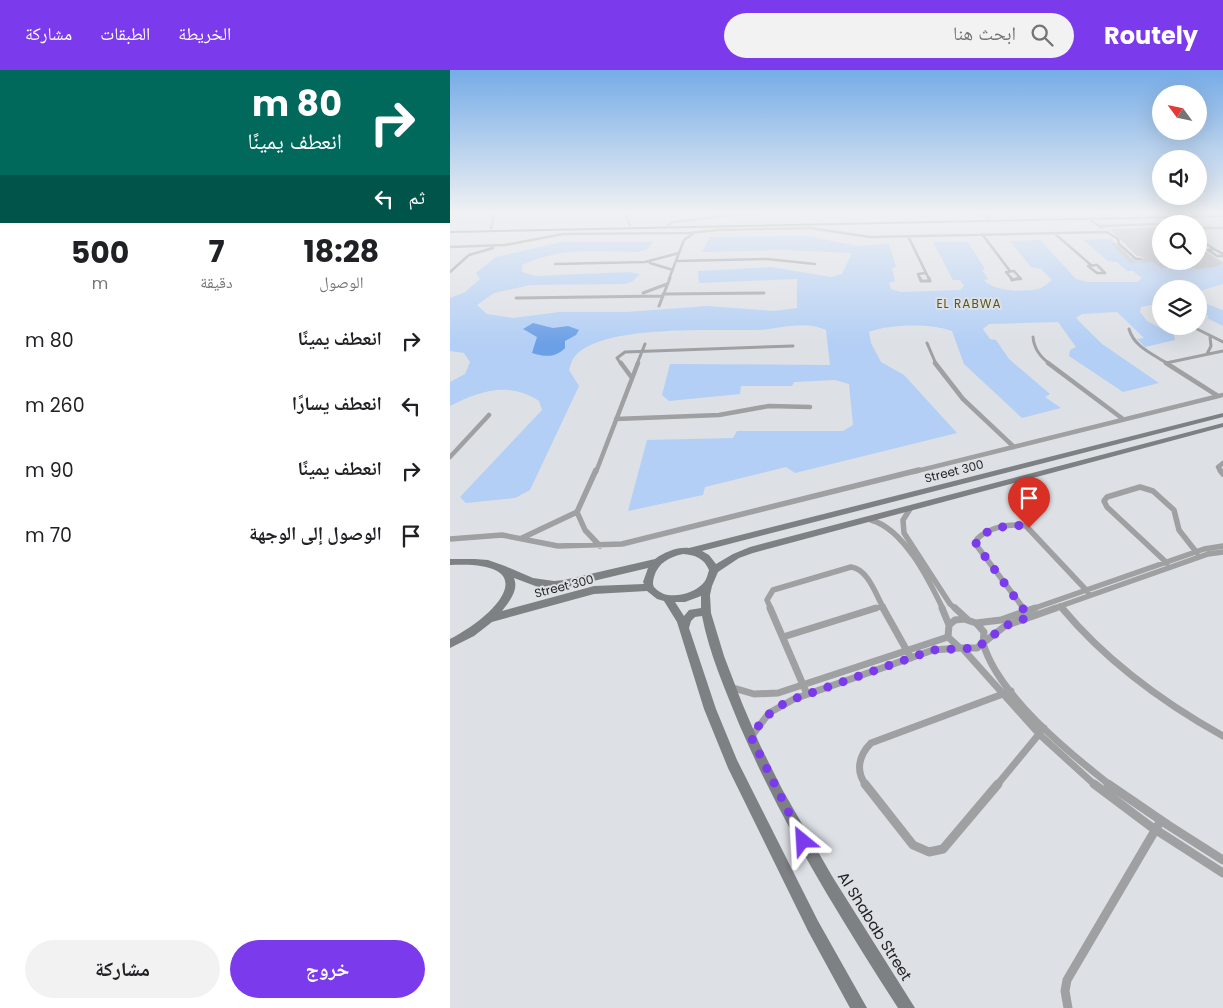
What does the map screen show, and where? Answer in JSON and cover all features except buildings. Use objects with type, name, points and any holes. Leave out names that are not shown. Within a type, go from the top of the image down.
[{"type":"main road","points":[[989,474],[1005,477],[1007,483]]},
{"type":"main road","points":[[668,599],[680,615],[710,709],[732,764],[813,926],[859,1008]]},
{"type":"street","points":[[450,272],[468,257]]},
{"type":"street","points":[[555,264],[645,262],[665,257]]},
{"type":"street","points":[[659,306],[678,257]]},
{"type":"street","points":[[918,257],[926,273]]},
{"type":"street","points":[[999,257],[1010,271],[1015,272],[1021,279],[1012,280],[1006,272],[1010,271]]},
{"type":"street","points":[[1081,257],[1097,273],[1105,273],[1097,265],[1090,265]]},
{"type":"street","points":[[676,261],[767,259],[815,264]]},
{"type":"street","points":[[645,262],[673,270]]},
{"type":"street","points":[[634,295],[667,284]]},
{"type":"street","points":[[516,298],[764,293]]},
{"type":"street","points":[[1129,329],[1132,339],[1137,344],[1220,395]]},
{"type":"street","points":[[1207,335],[1223,342]]},
{"type":"street","points":[[1032,337],[1034,345],[1042,358],[1123,419]]},
{"type":"street","points":[[1206,354],[1211,346],[1210,337]]},
{"type":"street","points":[[927,343],[934,363],[950,384],[1014,447]]},
{"type":"street","points":[[522,538],[577,512],[589,490],[645,344]]},
{"type":"street","points":[[632,378],[617,358],[625,352],[793,346]]},
{"type":"street","points":[[1166,363],[1223,351]]},
{"type":"street","points":[[450,539],[502,535],[558,546],[600,546],[644,539],[1220,395]]},
{"type":"street","points":[[616,419],[718,415],[769,406],[810,407]]},
{"type":"street","name":"Street 300","points":[[690,551],[1223,414]]},
{"type":"street","points":[[450,457],[489,415]]},
{"type":"street","name":"Street 300","points":[[714,570],[736,556],[1223,425]]},
{"type":"street","points":[[1223,463],[1218,467],[1223,474]]},
{"type":"street","points":[[1015,468],[1014,471],[1017,474],[1031,476]]},
{"type":"street","points":[[1172,568],[1107,507],[1104,501],[1107,497],[1140,488],[1153,491],[1174,510],[1179,530],[1198,554]]},
{"type":"street","points":[[910,509],[905,514],[902,525],[904,534],[950,604],[968,620]]},
{"type":"street","points":[[577,512],[585,530],[600,546]]},
{"type":"street","points":[[870,520],[890,528],[898,536],[942,605],[949,625],[948,636]]},
{"type":"street","points":[[1027,614],[976,546],[977,539],[983,533],[1017,524],[1026,526],[1089,593]]},
{"type":"street","points":[[890,528],[902,525]]},
{"type":"street","points":[[723,543],[724,550],[736,556]]},
{"type":"street","points":[[949,625],[955,620],[995,622],[1060,606],[1166,562],[1223,546]]},
{"type":"street","points":[[690,551],[709,559],[714,570],[707,586],[685,598],[668,599],[656,595],[649,587],[649,574],[658,562],[670,554],[690,551]]},
{"type":"street","points":[[751,737],[769,713],[780,705],[807,694],[933,650],[977,648],[1005,626],[1027,614],[1172,568],[1198,554],[1223,552]]},
{"type":"street","name":"Street 300","points":[[450,562],[476,561],[492,563],[523,580],[549,585],[564,584],[658,562]]},
{"type":"street","points":[[807,694],[767,600],[770,592],[778,588],[855,567],[864,572],[911,658]]},
{"type":"street","points":[[450,644],[488,619],[500,608],[509,590],[508,575],[502,568]]},
{"type":"street","name":"Al Shabab Street","points":[[707,586],[706,612],[730,687],[751,737],[803,841],[908,1008]]},
{"type":"street","name":"Street 300","points":[[488,619],[594,590],[649,587]]},
{"type":"street","points":[[783,637],[883,606]]},
{"type":"street","points":[[1060,606],[1093,645],[1132,679],[1165,703],[1223,736]]},
{"type":"street","points":[[684,628],[692,613],[706,612]]},
{"type":"street","points":[[976,622],[984,632],[983,643],[988,660],[1008,692]]},
{"type":"street","points":[[730,687],[766,695],[803,685],[948,636]]},
{"type":"street","points":[[948,636],[1008,692],[1041,731],[1105,793],[1223,872]]},
{"type":"street","points":[[1008,692],[871,743],[864,750],[860,758],[859,769],[862,779],[910,842],[915,847],[928,853],[943,849],[1041,731]]},
{"type":"street","points":[[1158,827],[1223,860]]},
{"type":"street","points":[[1068,1008],[1065,991],[1067,980],[1158,827]]},
{"type":"shaded area","points":[[496,257],[544,257],[522,265],[522,272],[536,276],[628,272],[640,274],[633,281],[625,284],[530,285],[494,293],[477,305],[487,314],[513,318],[559,312],[626,312],[708,306],[774,311],[797,308],[797,279],[699,283],[698,271],[771,267],[831,277],[842,274],[850,257],[893,257],[896,267],[892,268],[895,281],[889,283],[891,289],[901,292],[960,290],[964,286],[960,280],[953,280],[941,257],[977,257],[985,269],[982,270],[988,279],[984,280],[989,284],[1002,289],[1025,291],[1044,287],[1052,280],[1041,269],[1031,267],[1023,257],[1055,257],[1076,279],[1088,282],[1138,282],[1142,278],[1133,271],[1127,271],[1117,262],[1108,261],[1103,257],[1130,257],[1152,261],[1152,270],[1207,270],[1207,257],[1214,257],[1223,262],[1223,284],[1207,289],[1207,280],[1152,280],[1152,305],[1141,307],[1140,312],[1147,321],[1152,324],[1152,335],[1174,335],[1175,340],[1145,347],[1137,339],[1144,338],[1117,312],[1082,314],[1076,318],[1102,344],[1159,383],[1123,392],[1069,356],[1070,350],[1076,347],[1058,322],[989,324],[983,329],[990,339],[996,340],[1009,359],[1050,394],[1045,397],[1061,408],[1022,418],[964,364],[952,331],[943,328],[910,325],[877,329],[869,332],[871,343],[881,362],[904,375],[957,433],[795,473],[786,467],[705,487],[703,495],[628,511],[647,440],[733,438],[737,431],[843,431],[853,425],[849,384],[835,380],[794,382],[792,386],[741,386],[740,394],[669,401],[662,395],[670,364],[830,365],[826,330],[818,327],[801,325],[758,330],[659,331],[606,339],[586,347],[572,360],[569,370],[579,386],[530,490],[515,498],[466,503],[460,497],[542,410],[539,401],[517,391],[506,390],[494,390],[472,396],[450,406],[450,382],[465,374],[470,362],[464,353],[450,351],[450,298],[465,292],[480,279],[476,273]]},
{"type":"shaded area","points":[[1207,304],[1223,310],[1223,326],[1207,318],[1209,316],[1207,315]]},
{"type":"water","points":[[533,323],[553,328],[568,326],[579,330],[576,335],[565,341],[565,348],[557,354],[550,356],[541,355],[532,353],[537,337],[523,329]]},
{"type":"district","name":"EL RABWA","points":[[969,303]]},
{"type":"route","points":[[803,841],[751,737],[759,724],[780,705],[794,699],[933,650],[946,648],[972,650],[1005,626],[1029,617],[976,546],[977,539],[983,533],[1017,524],[1029,528]]}]
